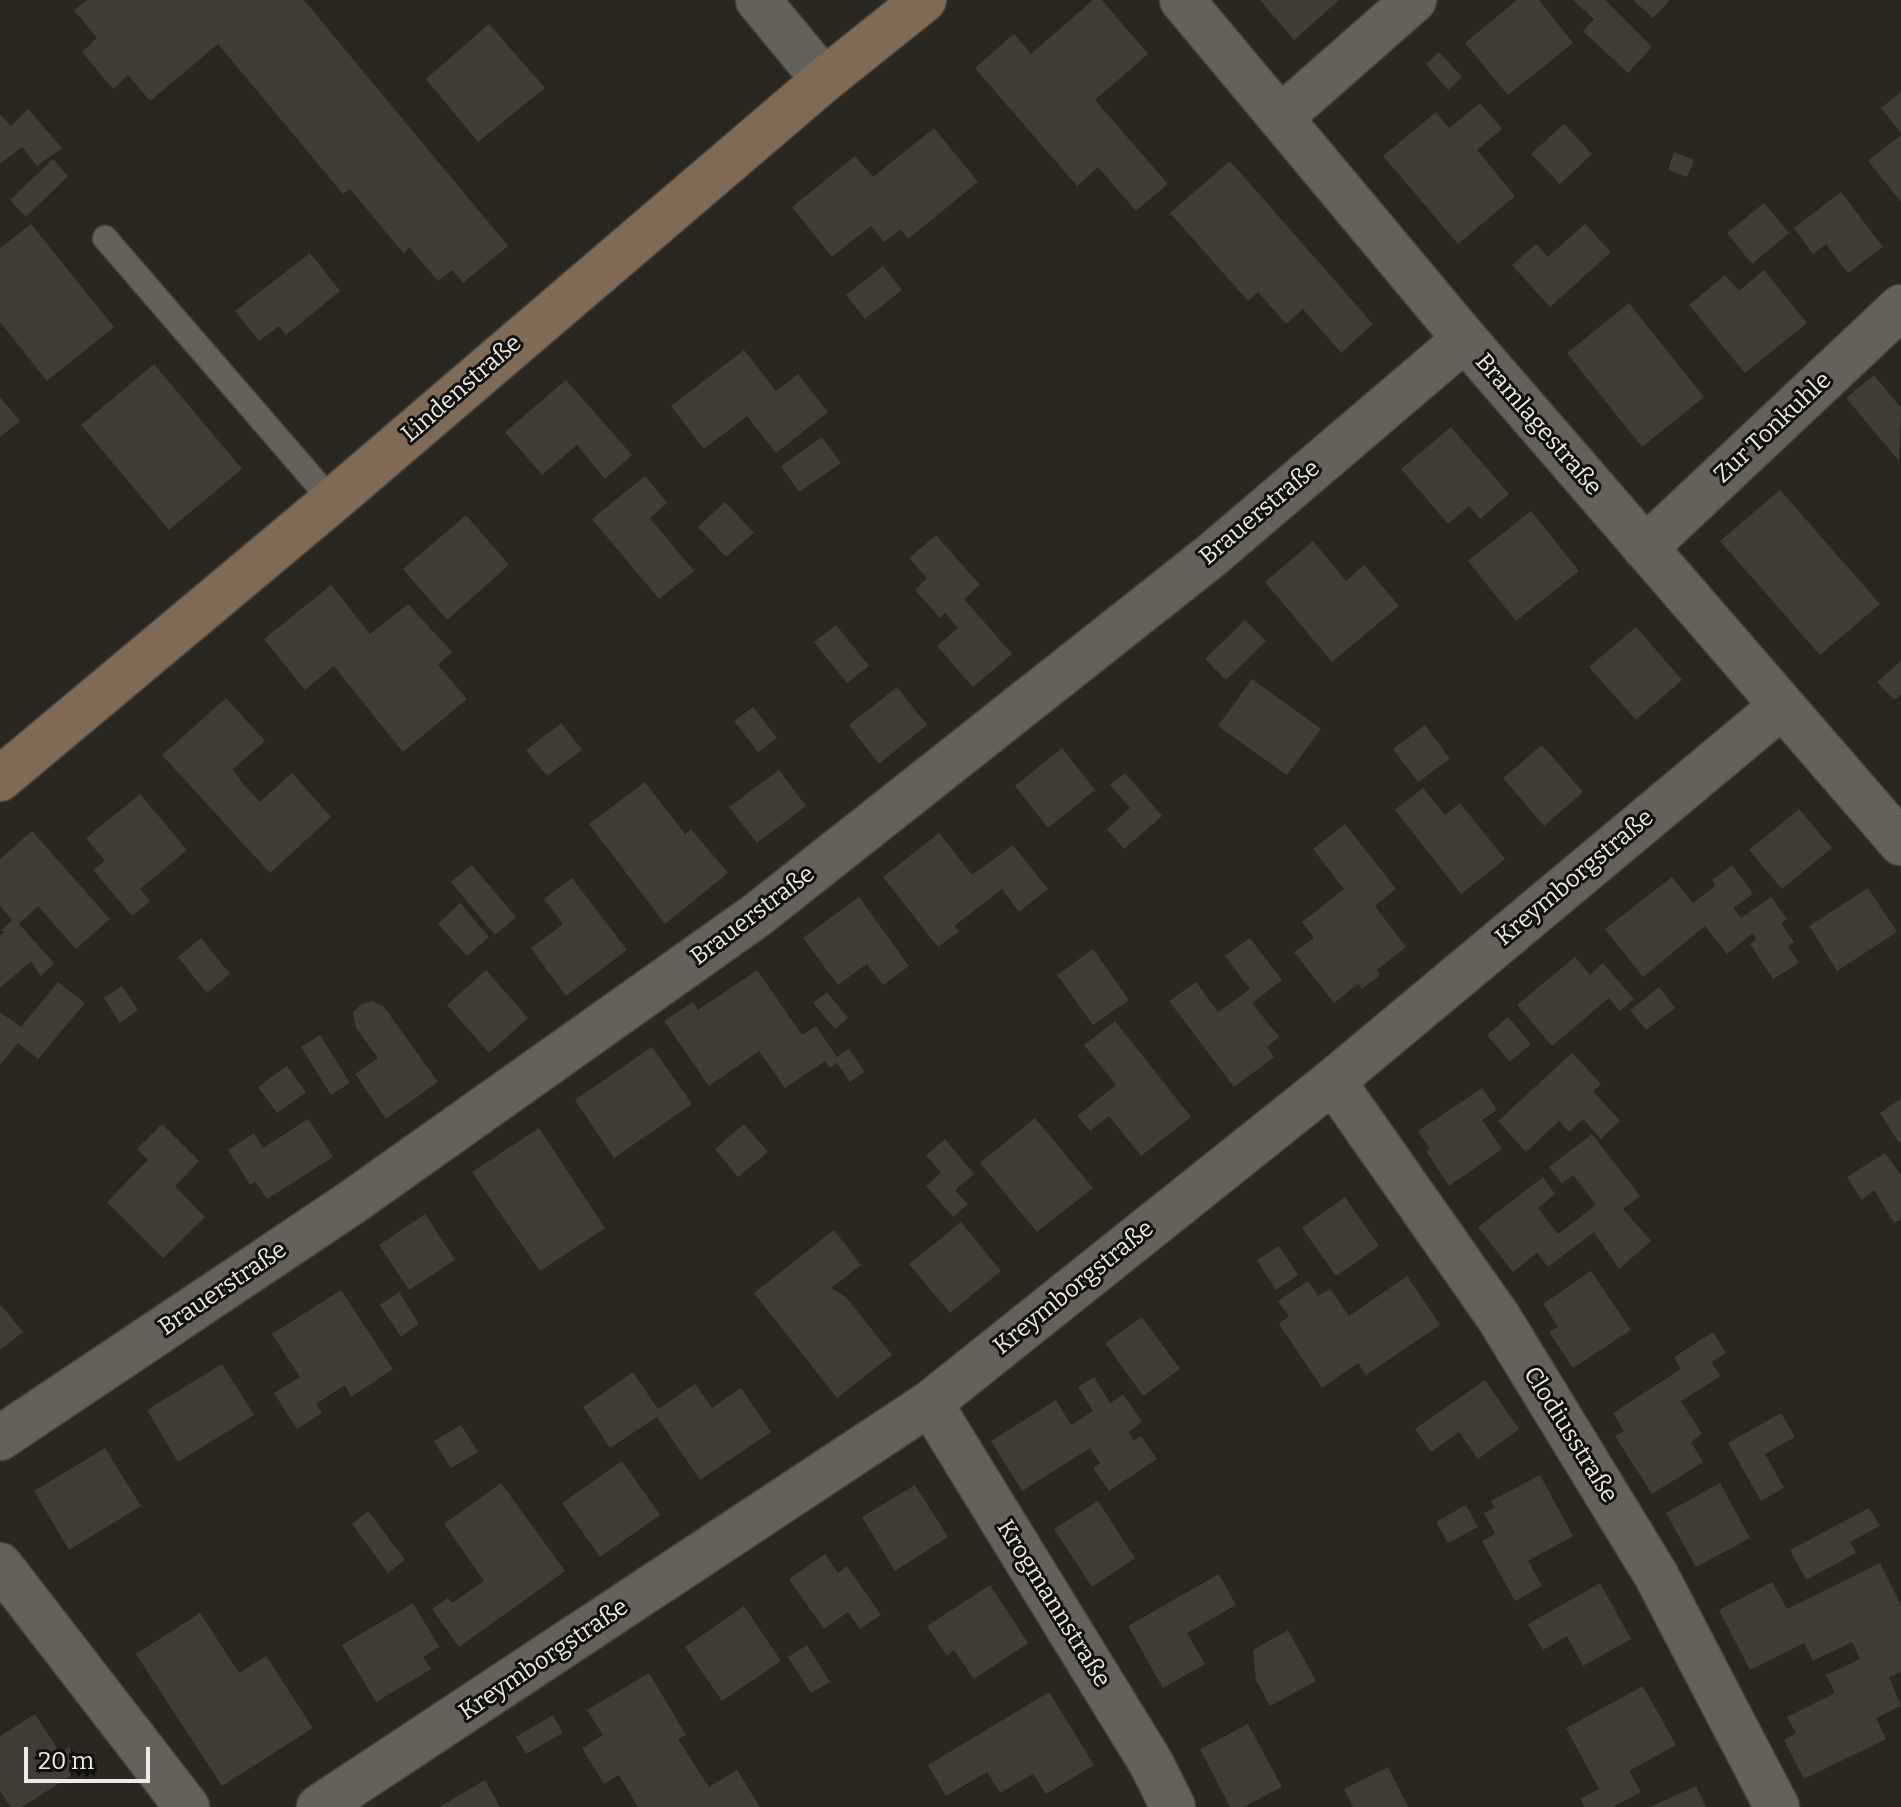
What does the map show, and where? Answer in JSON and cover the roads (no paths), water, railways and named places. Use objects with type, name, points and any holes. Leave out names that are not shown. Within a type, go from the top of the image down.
[{"type":"street","points":[[758,0],[824,80]]},
{"type":"street","name":"Lindenstraße","points":[[0,779],[332,501],[824,80],[924,0]]},
{"type":"street","name":"Bramlagestraße","points":[[1182,0],[1465,339],[1901,843]]},
{"type":"street","points":[[1281,117],[1414,0]]},
{"type":"street","name":"Zur Tonkuhle","points":[[1645,548],[1901,307]]},
{"type":"street","name":"Brauerstraße","points":[[0,1438],[351,1203],[757,915],[1212,555],[1465,339]]},
{"type":"street","name":"Kreymborgstraße","points":[[336,1803],[930,1403],[1333,1081],[1782,706]]},
{"type":"street","name":"Clodiusstraße","points":[[1333,1081],[1499,1318],[1656,1575],[1777,1807]]},
{"type":"street","name":"Krogmannstraße","points":[[930,1403],[1151,1763],[1173,1807]]},
{"type":"street","points":[[0,1565],[187,1807]]},
{"type":"lane","points":[[105,238],[332,501]]}]
